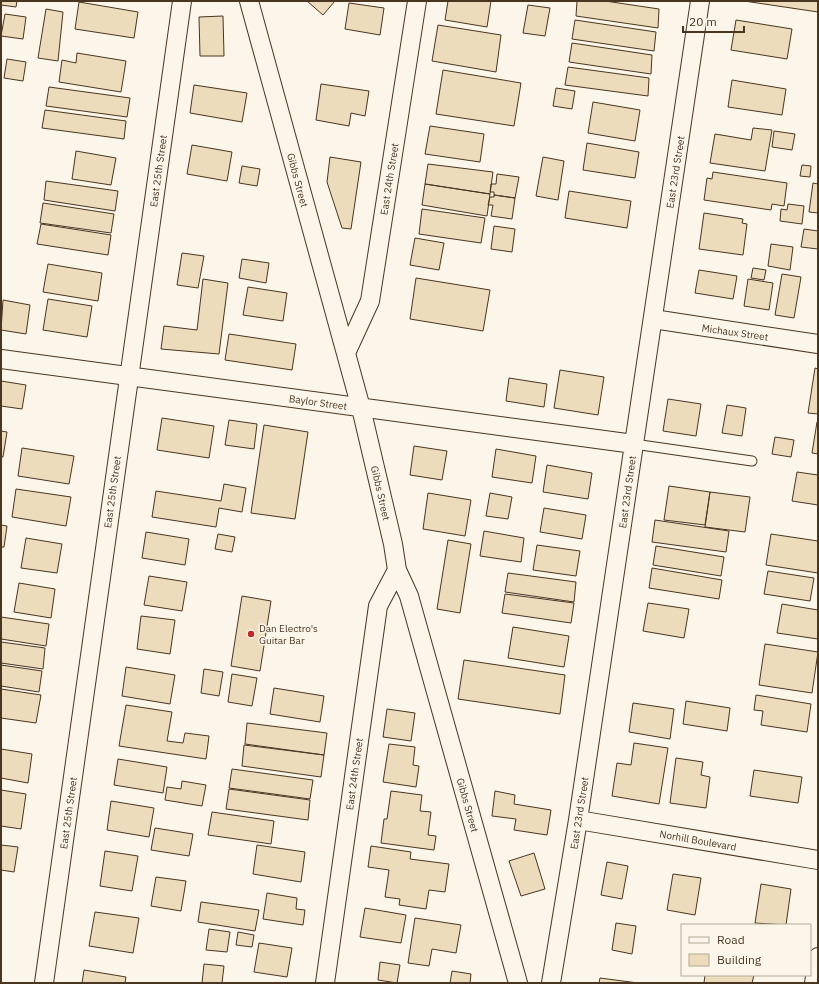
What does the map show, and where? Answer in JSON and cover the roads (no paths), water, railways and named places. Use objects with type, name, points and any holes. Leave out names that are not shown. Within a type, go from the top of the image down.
[{"type":"street","name":"East 25th Street","points":[[44,983],[128,376],[182,1]]},
{"type":"street","name":"Gibbs Street","points":[[249,1],[361,408],[393,544],[397,570],[409,596],[518,983]]},
{"type":"street","name":"East 24th Street","points":[[346,354],[370,302],[417,1]]},
{"type":"street","name":"East 23rd Street","points":[[551,983],[578,820],[700,1]]},
{"type":"street","name":"Michaux Street","points":[[653,319],[818,344]]},
{"type":"street","name":"Baylor Street","points":[[1,359],[634,444]]},
{"type":"street","name":"East 24th Street","points":[[325,983],[378,606],[397,570]]},
{"type":"street","name":"Norhill Boulevard","points":[[578,820],[818,860]]},
{"type":"street","points":[[814,983],[818,957]]},
{"type":"lane","points":[[634,444],[752,461]]},
{"type":"place","name":"Dan Electro's Guitar Bar","points":[[251,634]]}]
